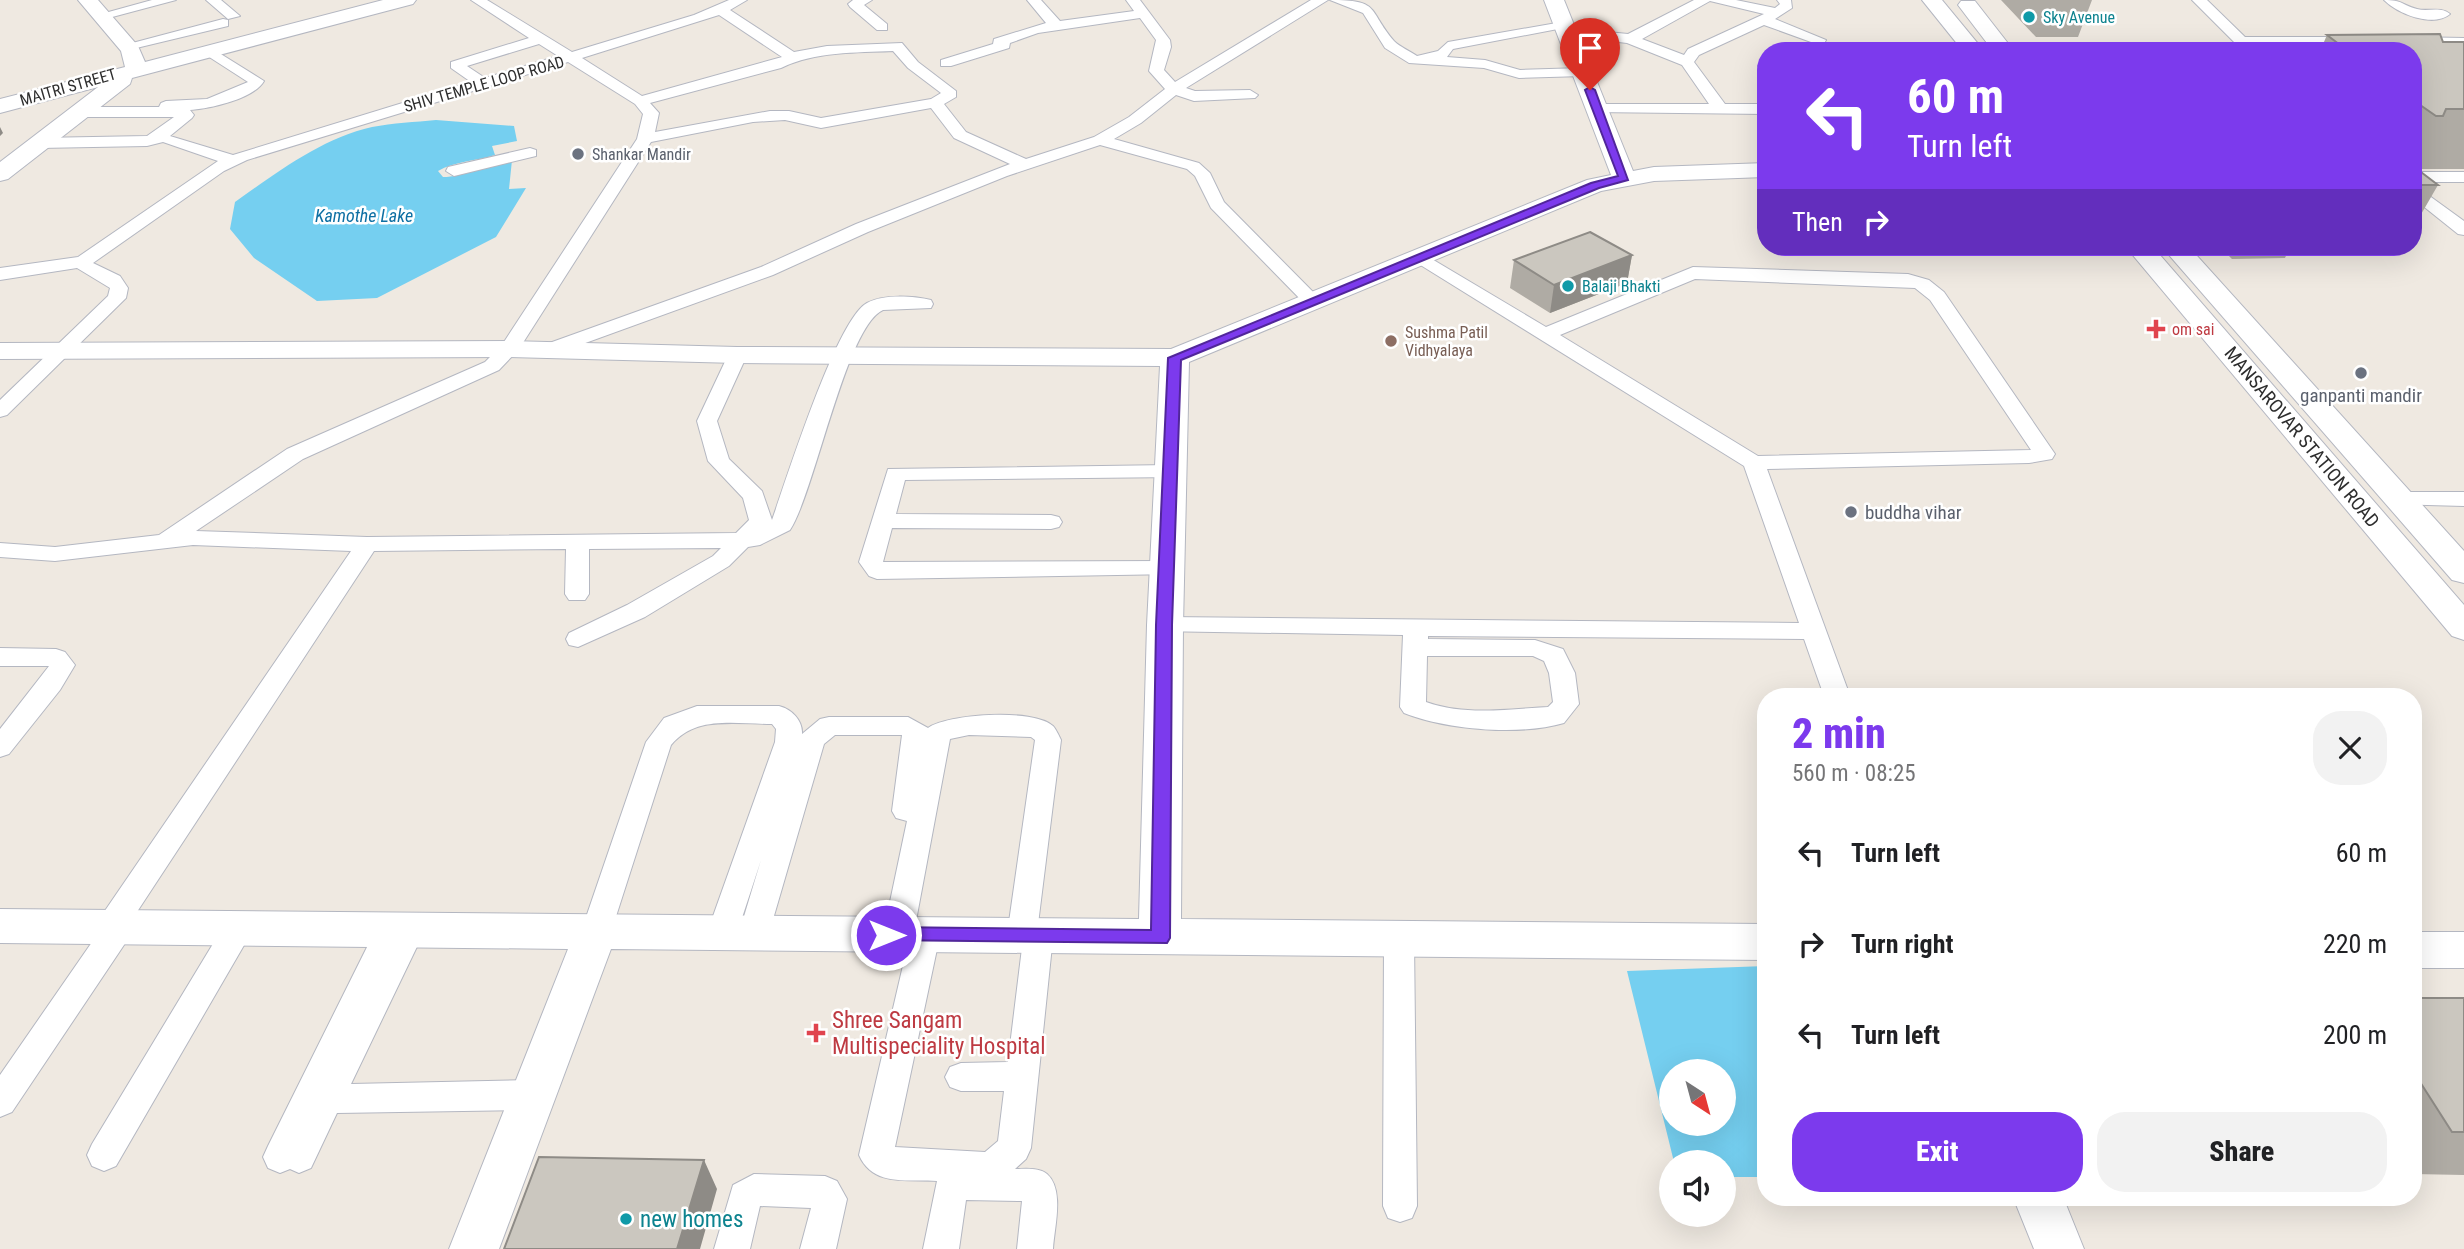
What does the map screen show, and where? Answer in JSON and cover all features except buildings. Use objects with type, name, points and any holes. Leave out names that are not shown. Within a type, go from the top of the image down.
[{"type":"street","points":[[94,8],[169,0]]},
{"type":"street","points":[[128,46],[228,20],[213,0]]},
{"type":"street","name":"MAITRI STREET","points":[[0,106],[136,68],[406,0]]},
{"type":"street","points":[[478,0],[569,58],[721,10],[740,0]]},
{"type":"street","points":[[865,0],[855,4],[882,27]]},
{"type":"street","points":[[1034,0],[1056,26]]},
{"type":"street","points":[[548,350],[767,271],[935,198],[1100,140],[1135,120],[1174,89],[1321,0]]},
{"type":"street","points":[[1337,0],[1367,10],[1390,45],[1414,60],[1485,64],[1518,74],[1583,72]]},
{"type":"street","points":[[1554,0],[1625,178]]},
{"type":"street","points":[[1630,39],[1704,0]]},
{"type":"street","points":[[1716,0],[1781,6]]},
{"type":"street","points":[[1932,0],[1967,42]]},
{"type":"street","points":[[1963,0],[1997,42]]},
{"type":"street","points":[[2199,0],[2242,42]]},
{"type":"street","points":[[2390,0],[2413,13],[2443,14]]},
{"type":"street","points":[[1687,62],[1693,52],[1764,19],[1781,6]]},
{"type":"street","points":[[946,63],[1004,45],[999,42],[1036,29],[1137,7],[1164,47],[1156,71],[1174,89],[1194,96],[1250,95]]},
{"type":"street","points":[[0,174],[136,68],[128,46],[94,8]]},
{"type":"street","points":[[721,10],[792,57]]},
{"type":"street","points":[[1764,19],[1819,40],[1818,42]]},
{"type":"street","points":[[1414,60],[1443,54],[1448,46],[1565,28],[1630,39],[1687,62],[1720,109]]},
{"type":"street","points":[[483,83],[456,65],[540,39]]},
{"type":"street","points":[[2359,42],[2464,42]]},
{"type":"street","points":[[167,540],[295,454],[492,366],[509,349],[645,139],[651,113],[640,101],[776,65],[792,57],[827,50],[897,46],[912,65],[951,94],[935,103],[821,123],[804,123],[787,115],[702,126],[645,139]]},
{"type":"street","points":[[83,109],[198,107],[254,85],[256,81],[208,50]]},
{"type":"street","name":"SHIV TEMPLE LOOP ROAD","points":[[83,262],[196,182],[233,160],[569,58],[640,101]]},
{"type":"street","points":[[935,103],[960,135],[1027,165]]},
{"type":"street","points":[[1597,108],[1757,109]]},
{"type":"street","points":[[39,143],[147,141],[157,139],[186,115],[184,112],[83,109]]},
{"type":"street","points":[[1100,140],[1193,166],[1202,173],[1217,204],[1313,301]]},
{"type":"street","points":[[171,141],[233,160]]},
{"type":"street","points":[[454,171],[530,153]]},
{"type":"street","points":[[0,351],[509,349],[737,355],[1174,358],[1595,185],[1625,178],[1693,171],[1757,170]]},
{"type":"street","points":[[2422,177],[2464,177]]},
{"type":"street","points":[[2422,196],[2464,230]]},
{"type":"street","name":"MANSAROVAR STATION ROAD","points":[[2147,256],[2464,628]]},
{"type":"street","name":"MANSAROVAR STATION ROAD","points":[[2183,256],[2464,572]]},
{"type":"street","points":[[1420,257],[1543,335],[1754,463],[2035,457],[2044,454],[1937,296],[1922,284],[1908,279],[1693,273],[1543,335]]},
{"type":"street","points":[[0,274],[83,262],[85,266],[113,280],[119,288],[117,298],[58,352],[0,411]]},
{"type":"street","points":[[0,550],[55,554],[193,538],[367,544],[741,541],[770,533],[782,525],[843,356],[868,310],[882,304],[924,304]]},
{"type":"street","points":[[578,639],[636,611],[721,561],[761,521],[754,496],[719,461],[707,421],[737,355]]},
{"type":"street","points":[[1160,938],[1164,625],[1174,358]]},
{"type":"street","points":[[1754,463],[1834,688]]},
{"type":"street","points":[[1167,569],[877,571],[871,562],[896,474],[1170,472]]},
{"type":"street","points":[[2331,472],[2376,473]]},
{"type":"street","points":[[2398,499],[2464,499]]},
{"type":"street","points":[[883,521],[1051,522]]},
{"type":"street","points":[[577,594],[578,543]]},
{"type":"street","points":[[0,1102],[367,544]]},
{"type":"street","points":[[1164,625],[1416,637],[1535,648],[1554,655],[1562,673],[1566,704],[1555,716],[1432,716],[1412,707],[1416,637]]},
{"type":"street","points":[[1416,637],[1812,631]]},
{"type":"street","points":[[0,657],[56,658],[62,665],[51,684],[0,747]]},
{"type":"street","points":[[474,1249],[597,932],[659,742],[673,725],[697,715],[779,715],[789,727],[788,742],[738,933]]},
{"type":"street","points":[[738,933],[812,739],[829,726],[908,726],[918,734],[903,935]]},
{"type":"street","points":[[944,727],[1035,728],[1043,732],[1048,740],[1030,936],[1022,1076],[1014,1148],[991,1168],[882,1162],[876,1155],[903,935],[937,734],[944,727]]},
{"type":"street","points":[[0,926],[1757,942]]},
{"type":"street","points":[[113,1150],[245,928]]},
{"type":"street","points":[[400,930],[327,1099],[289,1157],[400,930]]},
{"type":"street","points":[[1399,940],[1400,1206]]},
{"type":"street","points":[[2422,950],[2464,950]]},
{"type":"street","points":[[961,1077],[1022,1076]]},
{"type":"street","points":[[327,1099],[534,1095]]},
{"type":"street","points":[[942,1249],[950,1191],[957,1184],[1035,1185],[1040,1194],[1035,1249]]},
{"type":"street","points":[[732,1249],[746,1196],[754,1190],[825,1192],[830,1199],[818,1249]]},
{"type":"street","points":[[930,1249],[939,1196]]},
{"type":"street","points":[[2042,1206],[2059,1249]]},
{"type":"water","name":"Kamothe Lake","points":[[436,120],[514,126],[517,141],[492,146],[495,155],[451,165],[438,171],[443,177],[451,176],[512,160],[509,189],[526,188],[496,237],[377,298],[317,301],[254,258],[230,229],[235,202],[317,148],[353,132],[372,127]]},
{"type":"water","points":[[1757,966],[1757,1177],[1736,1177],[1736,1150],[1671,1150],[1668,1136],[1736,1136],[1736,1059],[1659,1059],[1659,1101],[1627,971]]},
{"type":"place","name":"Sky Avenue","points":[[2029,17]]},
{"type":"place","name":"Shankar Mandir","points":[[578,154]]},
{"type":"place","name":"Balaji Bhakti","points":[[1568,286]]},
{"type":"place","name":"om sai","points":[[2156,329]]},
{"type":"place","name":"Sushma Patil Vidhyalaya","points":[[1391,341]]},
{"type":"place","name":"ganpanti mandir","points":[[2361,373]]},
{"type":"place","name":"buddha vihar","points":[[1851,512]]},
{"type":"place","name":"Shree Sangam Multispeciality Hospital","points":[[816,1033]]},
{"type":"place","name":"new homes","points":[[626,1219]]},
{"type":"route","points":[[886,935],[1160,938],[1164,625],[1174,358],[1595,185],[1625,178],[1590,90]]}]
